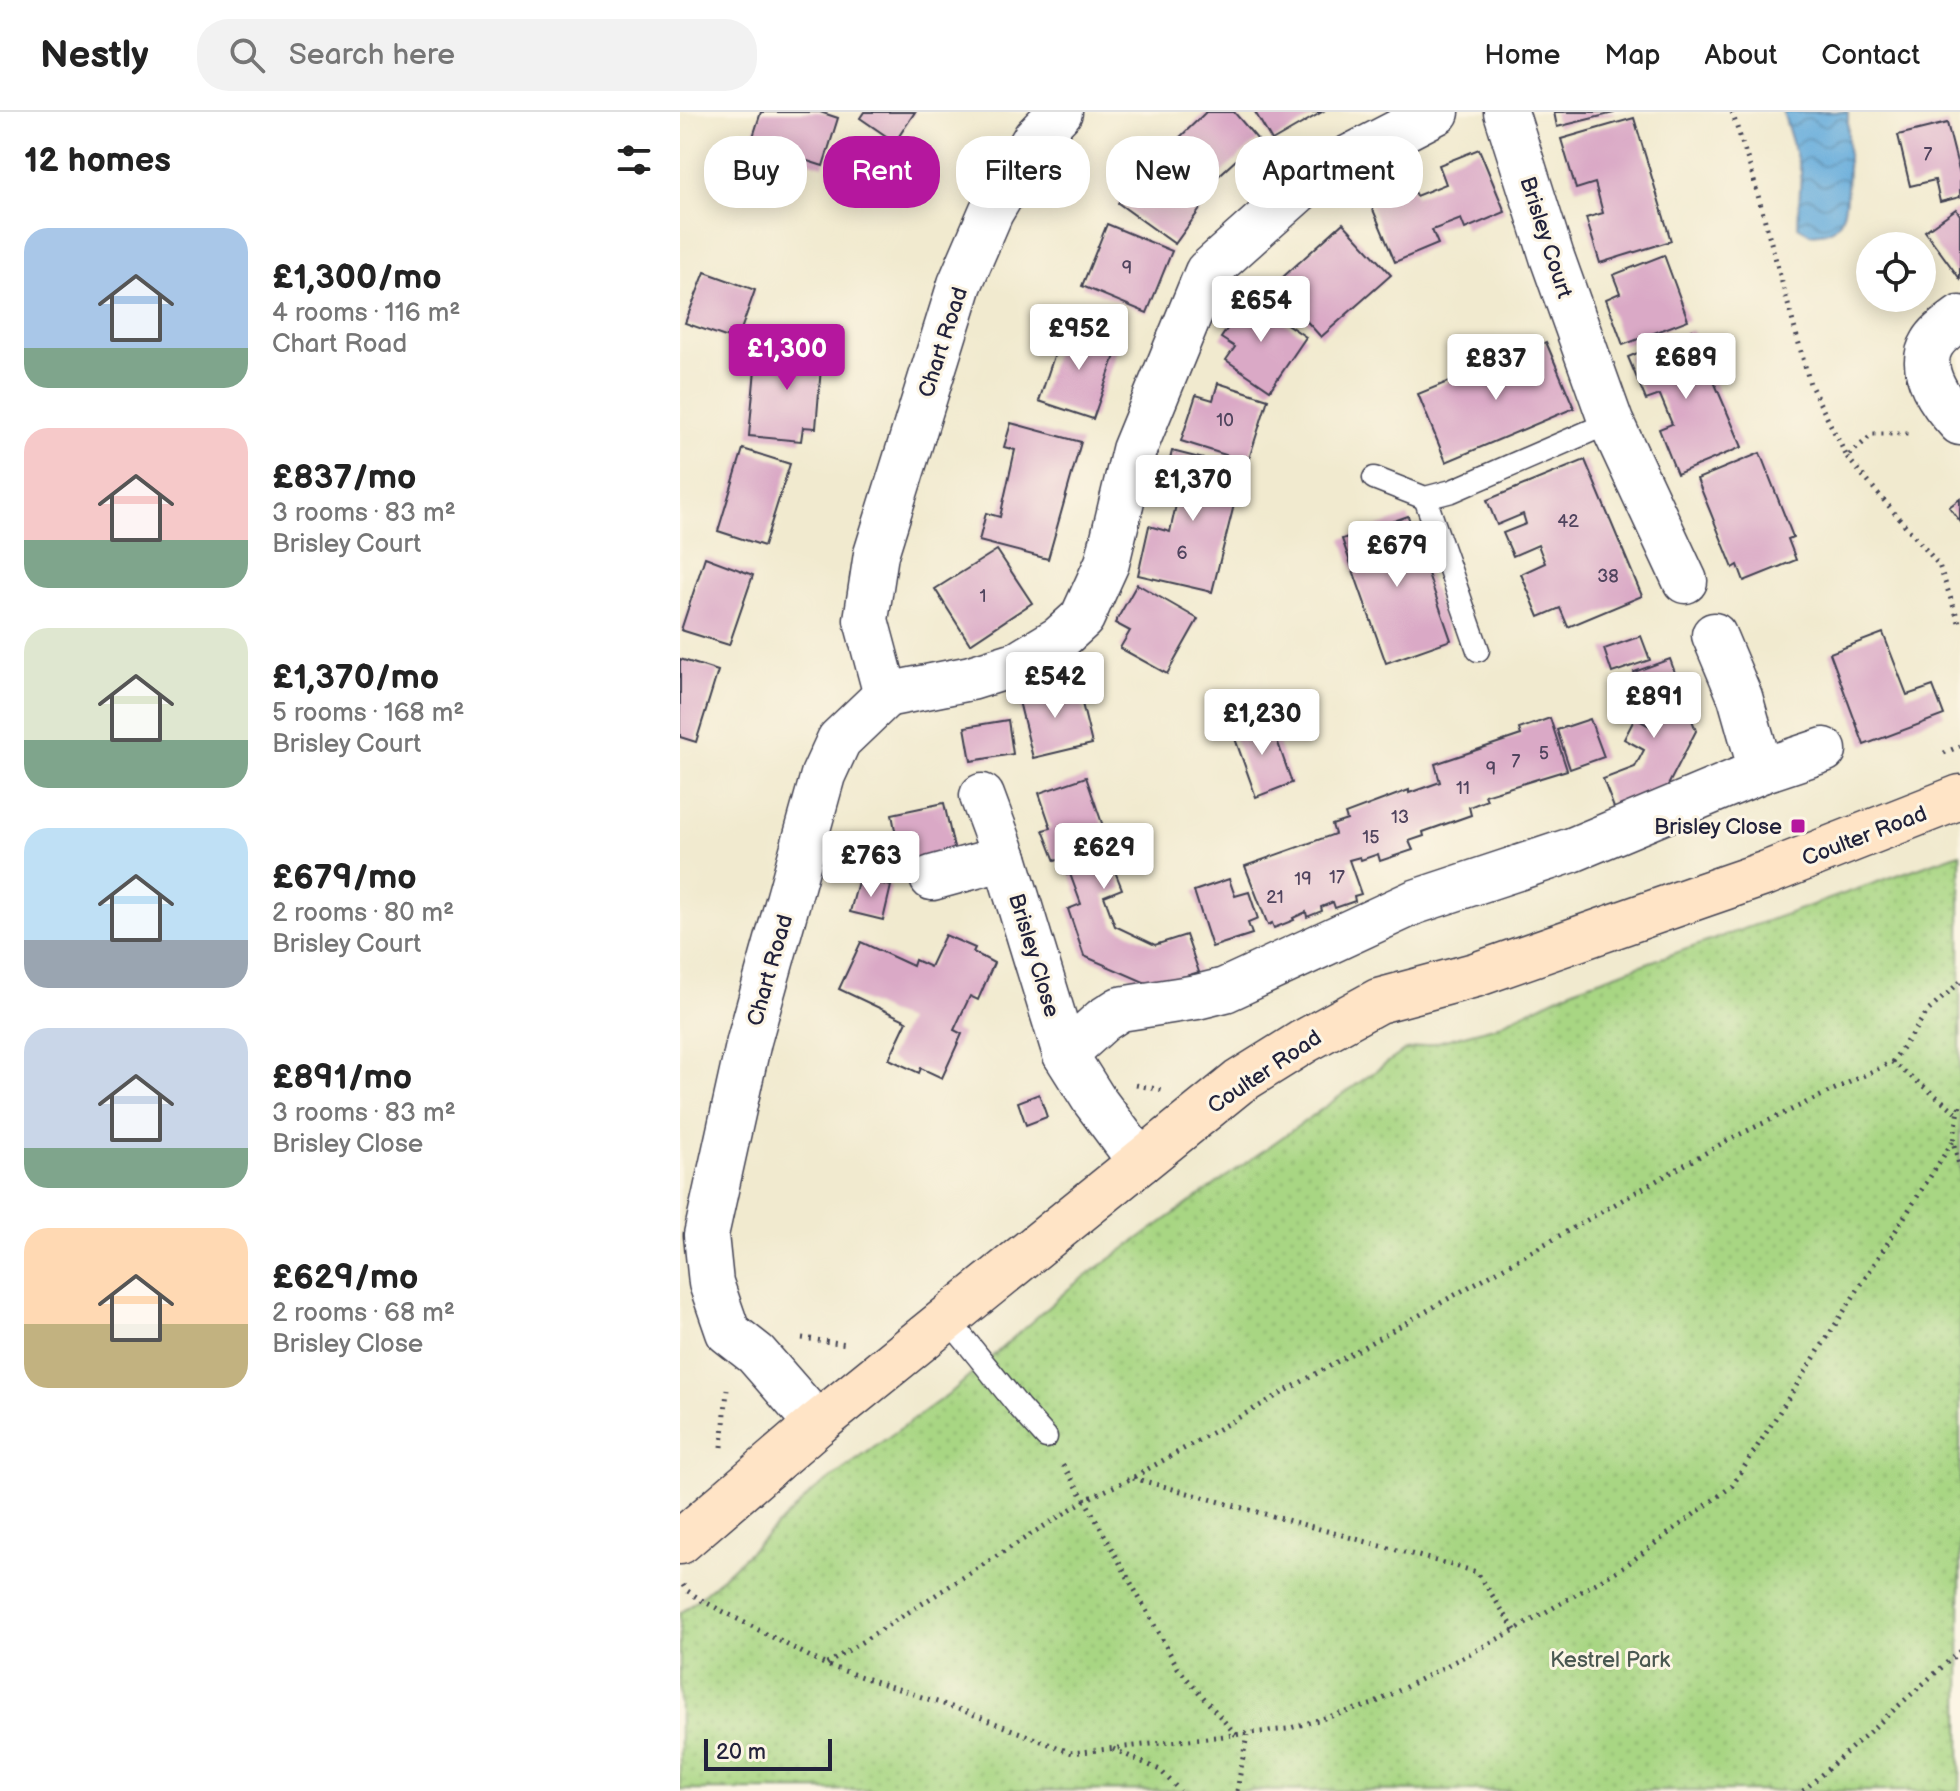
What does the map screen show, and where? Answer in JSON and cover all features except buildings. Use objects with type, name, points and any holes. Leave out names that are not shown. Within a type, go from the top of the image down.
[{"type":"street","name":"Chart Road","points":[[817,1424],[756,1354],[728,1332],[711,1283],[706,1235],[749,1041],[823,775],[839,740],[886,695],[866,620],[876,554],[960,284],[991,212],[1035,138],[1060,112]]},
{"type":"street","points":[[886,695],[971,678],[1019,663],[1060,638],[1082,618],[1107,563],[1134,450],[1207,272],[1317,174],[1437,112]]},
{"type":"street","name":"Brisley Court","points":[[1506,112],[1552,257],[1611,422],[1685,581]]},
{"type":"street","points":[[1960,318],[1932,344],[1928,357],[1932,382],[1939,397],[1960,423]]},
{"type":"street","points":[[1714,635],[1740,697],[1761,771]]},
{"type":"street","name":"Brisley Close","points":[[1065,1054],[1120,1009],[1225,990],[1415,902],[1572,850],[1761,771],[1824,750]]},
{"type":"street","name":"Brisley Close","points":[[982,796],[1005,858],[1065,1054],[1094,1100],[1140,1162]]},
{"type":"street","name":"Coulter Road","points":[[680,1542],[817,1424],[1239,1082],[1303,1042],[1378,1001],[1475,975],[1716,891],[1960,797]]},
{"type":"street","points":[[932,878],[1005,858]]},
{"type":"lane","points":[[1374,478],[1425,498],[1452,491],[1611,422]]},
{"type":"lane","points":[[1425,498],[1478,650]]},
{"type":"lane","points":[[948,1319],[1046,1437]]},
{"type":"path","points":[[1732,112],[1810,384],[1847,457],[1939,565],[1960,625]]},
{"type":"path","points":[[1847,457],[1873,434]]},
{"type":"path","points":[[1950,751],[1960,746]]},
{"type":"path","points":[[826,1665],[1085,1500],[1132,1478],[1730,1139],[1892,1062],[1928,1011],[1960,982]]},
{"type":"path","points":[[1892,1062],[1959,1114]]},
{"type":"path","points":[[680,1580],[686,1590],[703,1601],[826,1665],[964,1711],[1072,1753],[1287,1729],[1373,1704],[1515,1630],[1625,1566],[1732,1486],[1953,1141],[1960,1106]]},
{"type":"path","points":[[1953,1141],[1960,1169]]},
{"type":"path","points":[[722,1452],[729,1371],[781,1336],[848,1344]]},
{"type":"path","points":[[1046,1437],[1085,1500],[1178,1668],[1237,1736]]},
{"type":"path","points":[[1132,1478],[1477,1572],[1515,1630]]},
{"type":"path","points":[[1803,1791],[1960,1651]]},
{"type":"path","points":[[1237,1791],[1247,1735]]},
{"type":"path","points":[[1112,1749],[1160,1770],[1180,1791]]},
{"type":"green space","name":"Kestrel Park","points":[[1960,853],[1960,1791],[680,1790],[680,1614],[815,1490],[954,1390],[1072,1286],[1404,1051],[1494,1027],[1576,988]]},
{"type":"water","points":[[1783,112],[1848,112],[1845,203],[1838,224],[1829,231],[1810,234],[1798,226],[1801,172]]},
{"type":"place","name":"Brisley Close","points":[[1798,826]]}]
